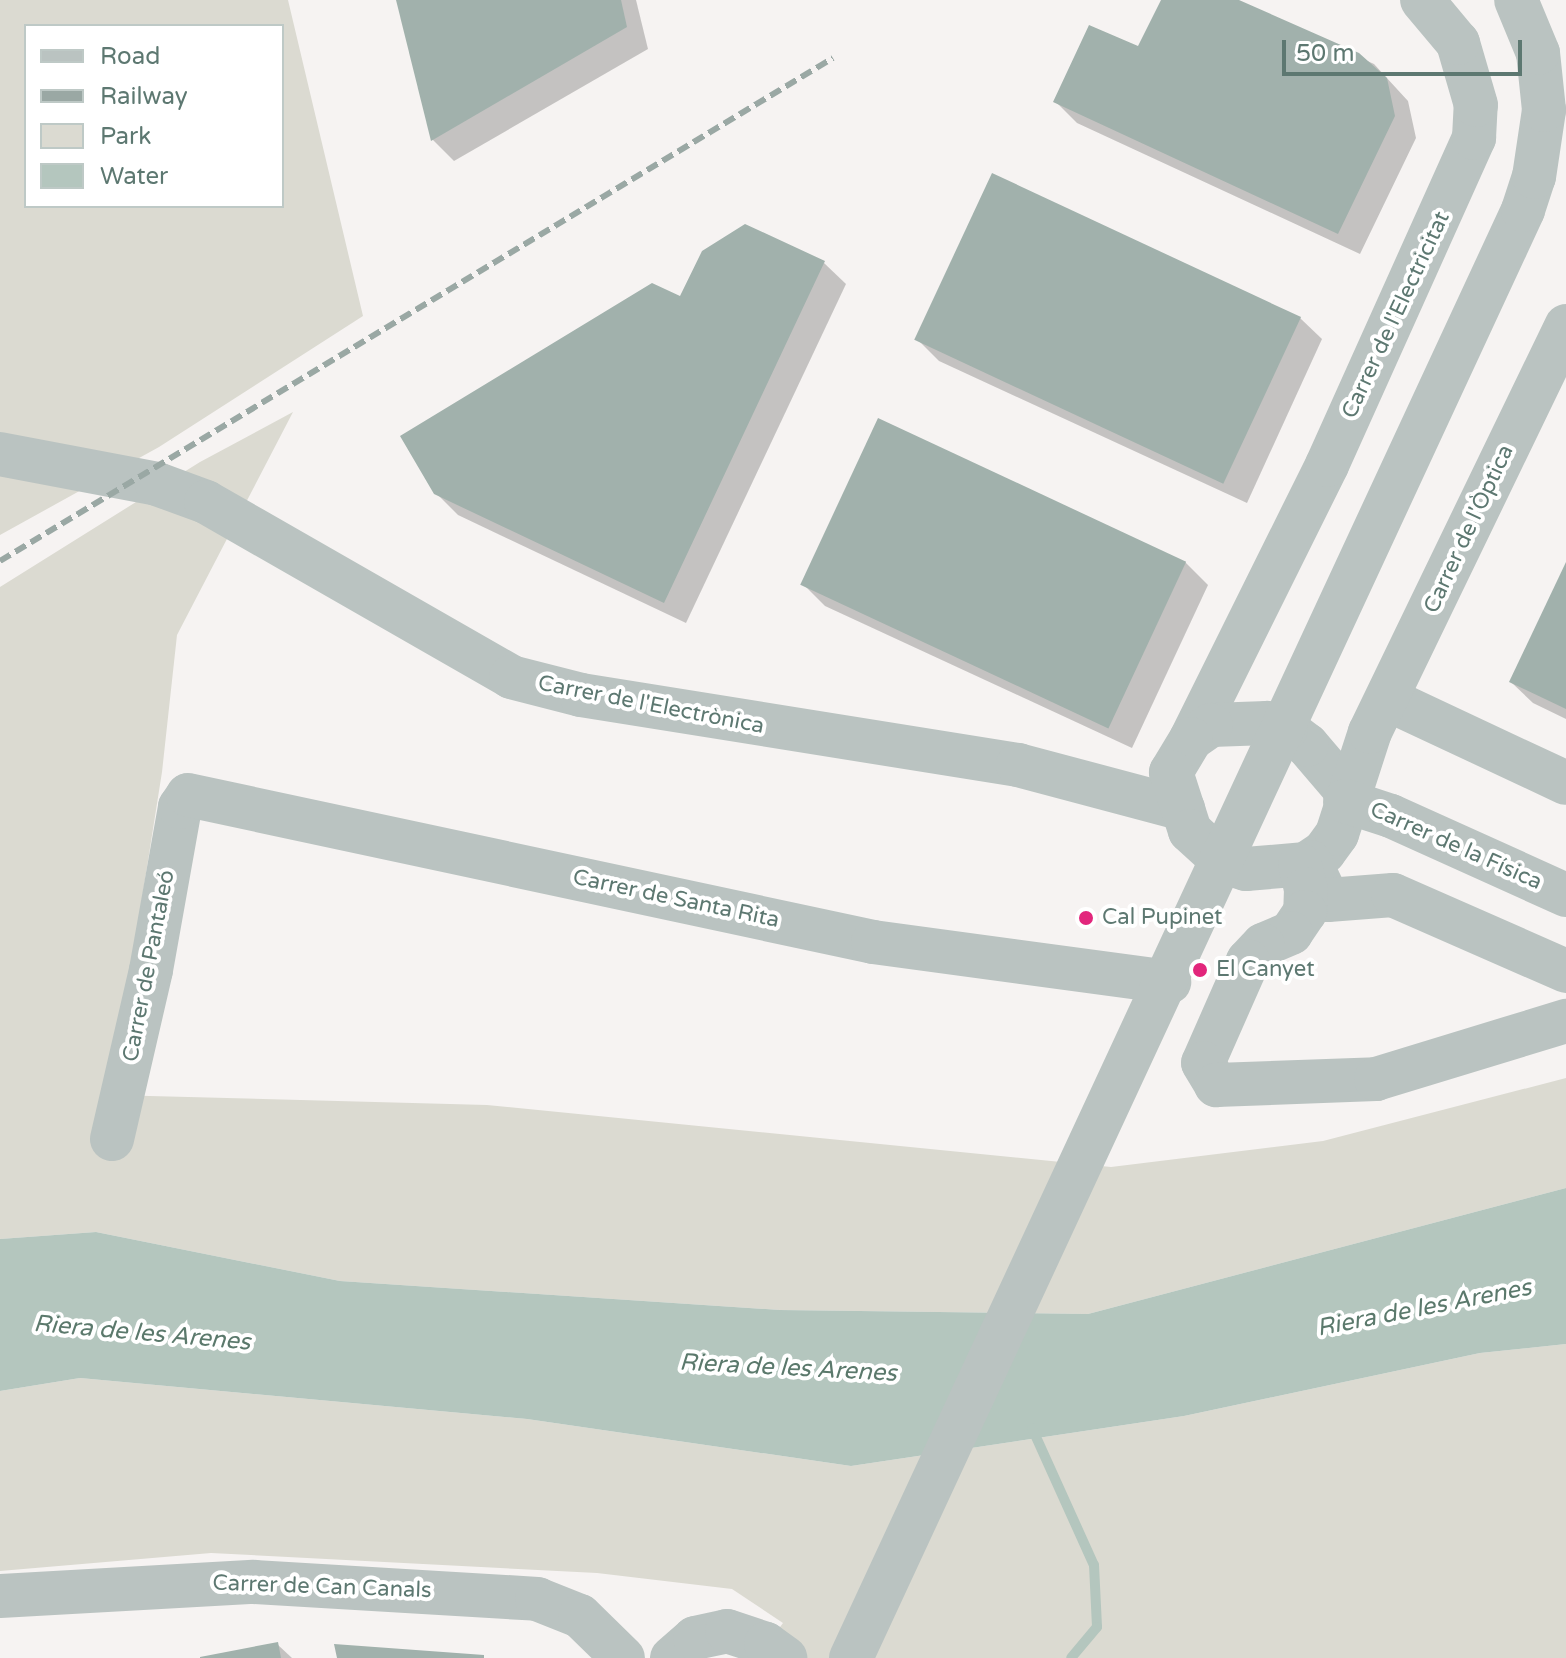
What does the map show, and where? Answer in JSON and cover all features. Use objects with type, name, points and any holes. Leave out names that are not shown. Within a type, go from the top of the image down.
[{"type":"street","name":"Carrer de l'Electricitat","points":[[1182,773],[1474,138],[1476,105],[1458,43],[1422,0]]},
{"type":"street","points":[[851,1658],[1224,862],[1265,726],[1506,253],[1534,177],[1543,83],[1538,53],[1516,0]]},
{"type":"street","name":"Carrer de l'Òptica","points":[[1305,864],[1337,834],[1346,797],[1380,716],[1566,326]]},
{"type":"street","name":"Carrer de l'Electrònica","points":[[0,454],[157,484],[253,525],[474,658],[544,687],[1018,765],[1110,786],[1182,773]]},
{"type":"street","name":"Carrer de l'Electricitat","points":[[1247,628],[1235,673],[1265,726]]},
{"type":"street","points":[[1318,757],[1380,716],[1566,783]]},
{"type":"street","points":[[1305,864],[1246,869],[1224,862],[1197,840],[1182,773],[1211,725],[1265,726],[1318,757],[1346,797]]},
{"type":"street","name":"Carrer de Santa Rita","points":[[188,795],[873,942],[1169,982]]},
{"type":"street","name":"Carrer de Pantaleó","points":[[112,1139],[151,970],[180,807],[188,795]]},
{"type":"street","name":"Carrer de la Física","points":[[1346,797],[1566,895]]},
{"type":"street","points":[[1305,864],[1328,900],[1393,895],[1566,971]]},
{"type":"street","points":[[1305,864],[1305,912],[1291,933],[1263,945],[1248,961],[1203,1063],[1216,1085],[1376,1079],[1566,1021]]},
{"type":"street","name":"Carrer de Can Canals","points":[[0,1596],[254,1582],[521,1597],[580,1616],[623,1658]]},
{"type":"street","points":[[871,1658],[881,1596]]},
{"type":"street","points":[[672,1658],[695,1638],[727,1631],[766,1644],[785,1658]]},
{"type":"green space","points":[[0,0],[288,0],[363,316],[159,447],[0,535]]},
{"type":"green space","points":[[293,412],[177,635],[162,772],[111,1095],[487,1105],[1111,1167],[1323,1141],[1566,1078],[1566,1188],[1088,1314],[780,1310],[340,1281],[96,1232],[0,1239],[0,587],[200,462]]},
{"type":"green space","points":[[1566,1344],[1566,1658],[757,1658],[783,1623],[732,1589],[597,1573],[211,1553],[0,1571],[0,1391],[80,1378],[527,1419],[851,1466],[1184,1416],[1480,1353]]},
{"type":"water","name":"Riera de les Arenes","points":[[1566,1188],[1566,1344],[1480,1353],[1184,1416],[851,1466],[527,1419],[80,1378],[0,1391],[0,1239],[96,1232],[340,1281],[780,1310],[1088,1314]]},
{"type":"building","points":[[396,0],[621,0],[627,27],[431,141]]},
{"type":"building","points":[[1161,0],[1239,0],[1359,53],[1387,78],[1395,116],[1338,234],[1053,102],[1089,25],[1138,46]]},
{"type":"building","points":[[992,173],[1301,317],[1223,484],[914,340]]},
{"type":"building","points":[[745,224],[825,261],[664,603],[434,494],[400,436],[652,283],[680,296],[702,251]]},
{"type":"building","points":[[878,418],[1186,562],[1108,728],[800,585]]},
{"type":"building","points":[[1566,562],[1566,709],[1509,682]]},
{"type":"building","points":[[278,1642],[281,1658],[200,1658],[200,1657]]},
{"type":"building","points":[[334,1644],[484,1655],[484,1658],[337,1658]]},
{"type":"waterway","points":[[1032,1428],[1094,1565],[1097,1627],[1071,1658]]},
{"type":"railway","points":[[0,561],[833,58]]},
{"type":"place","name":"Cal Pupinet","points":[[1086,918]]},
{"type":"place","name":"El Canyet","points":[[1200,970]]}]
